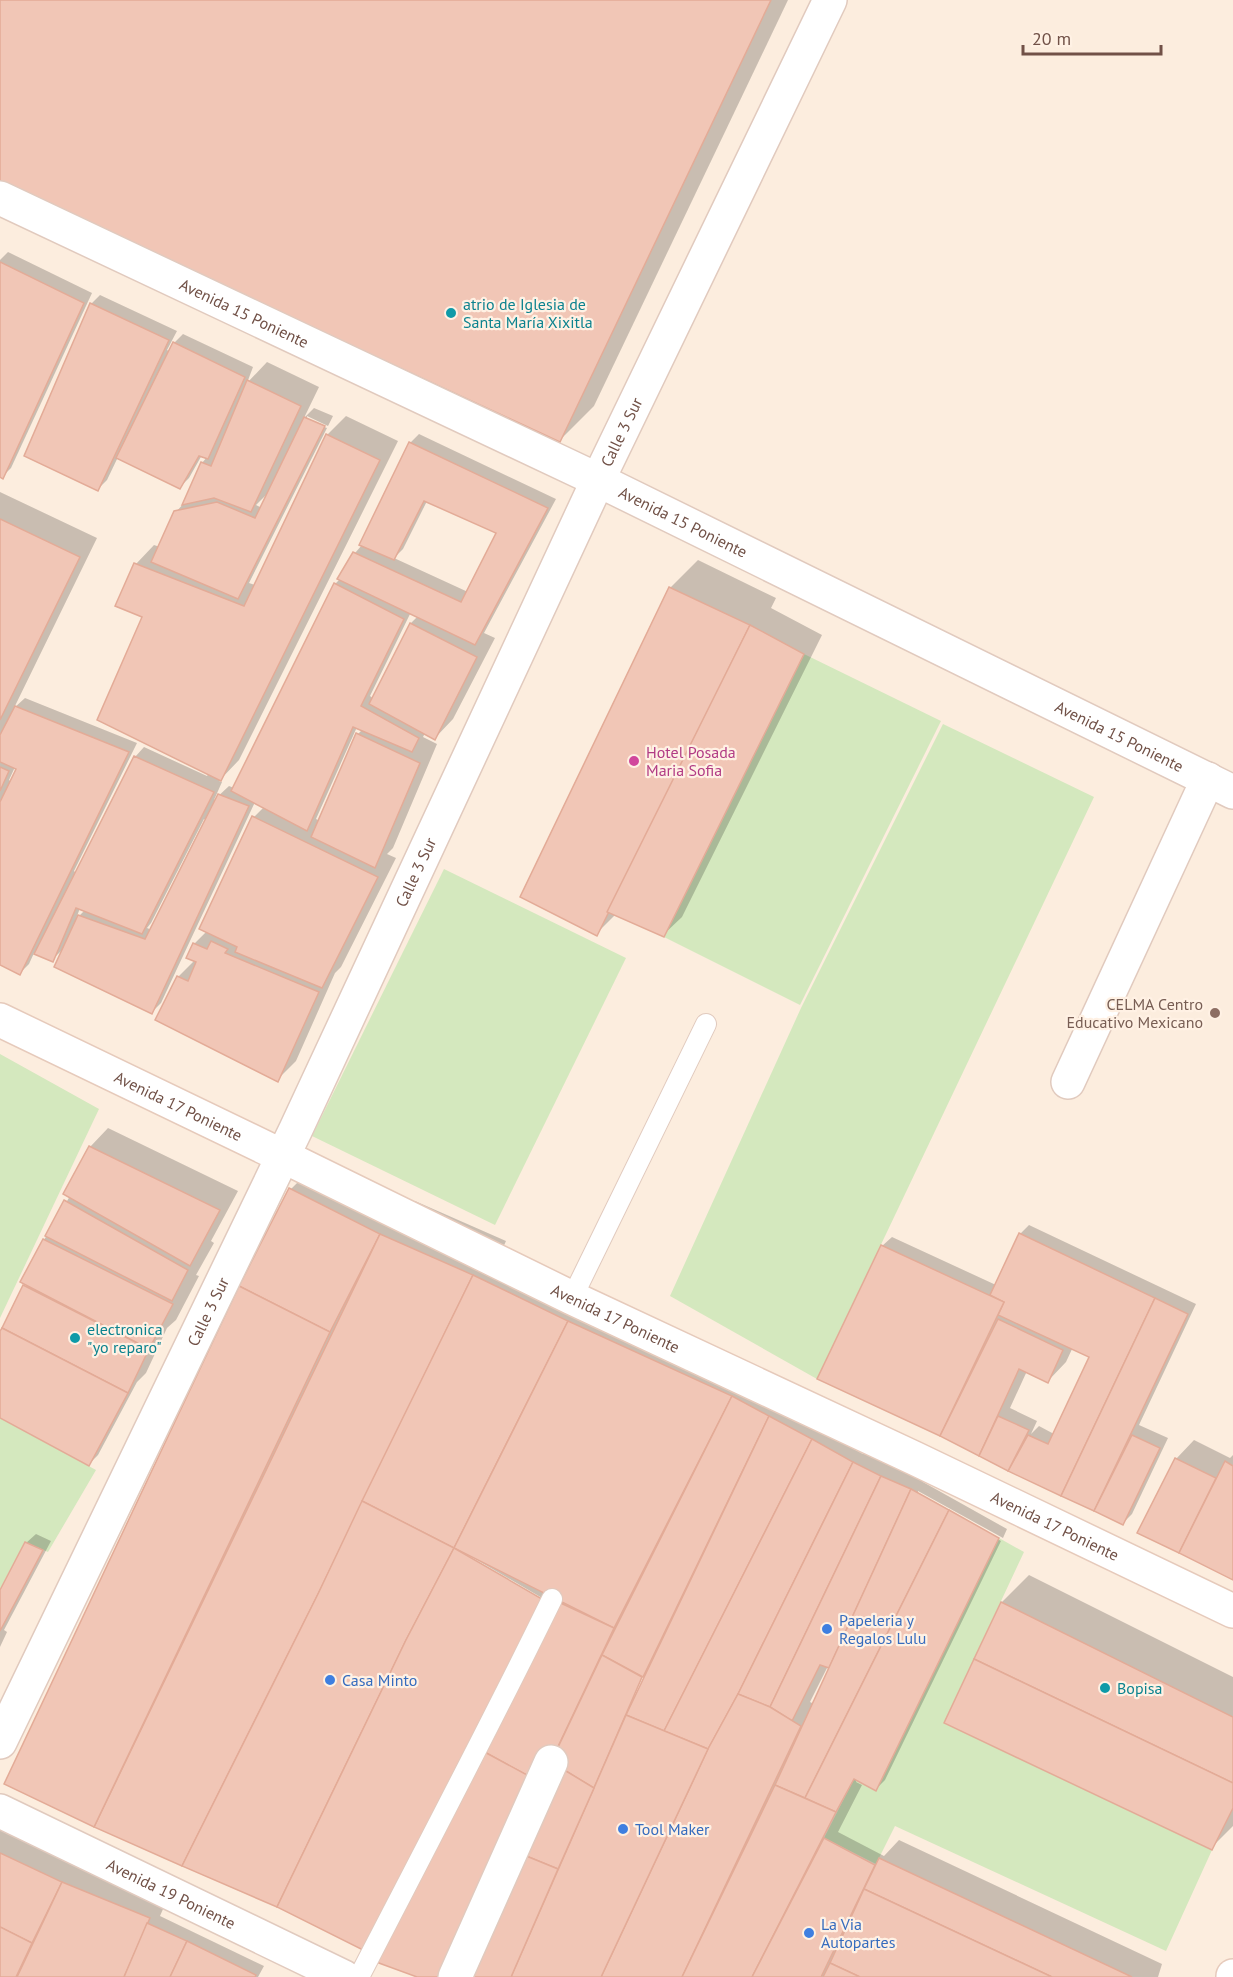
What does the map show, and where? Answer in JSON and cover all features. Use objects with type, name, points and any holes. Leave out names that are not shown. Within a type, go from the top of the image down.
[{"type":"street","name":"Calle 3 Sur","points":[[0,1742],[283,1156],[598,480],[830,0]]},
{"type":"street","name":"Avenida 15 Poniente","points":[[0,198],[598,480],[1220,785]]},
{"type":"street","points":[[1068,1082],[1220,785]]},
{"type":"street","name":"Avenida 17 Poniente","points":[[0,1020],[572,1298],[1233,1611]]},
{"type":"street","points":[[455,1977],[551,1762]]},
{"type":"street","name":"Avenida 19 Poniente","points":[[0,1811],[344,1977]]},
{"type":"lane","points":[[572,1298],[706,1024]]},
{"type":"lane","points":[[359,1977],[424,1848],[479,1749],[552,1599]]},
{"type":"green space","points":[[804,654],[941,721],[800,1005],[664,937]]},
{"type":"green space","points":[[943,724],[1094,797],[817,1379],[670,1296],[801,1008]]},
{"type":"green space","points":[[444,869],[626,958],[495,1225],[312,1136]]},
{"type":"green space","points":[[0,1054],[99,1109],[0,1318]]},
{"type":"green space","points":[[0,1418],[96,1470],[48,1552],[25,1542],[0,1589]]},
{"type":"green space","points":[[999,1538],[1024,1552],[944,1723],[1212,1850],[1166,1951],[895,1826],[876,1864],[824,1838],[854,1779],[876,1790]]},
{"type":"building","name":"atrio de Iglesia de Santa María Xixitla","points":[[0,0],[771,0],[560,442],[0,183]]},
{"type":"building","points":[[0,262],[84,303],[3,479],[0,477]]},
{"type":"building","points":[[90,303],[169,340],[98,491],[24,456]]},
{"type":"building","points":[[173,342],[245,377],[208,459],[199,456],[180,489],[116,458]]},
{"type":"building","points":[[247,380],[301,406],[251,512],[214,498],[182,505],[201,462],[211,466]]},
{"type":"building","points":[[304,417],[325,426],[238,599],[151,562],[174,511],[217,502],[255,518]]},
{"type":"building","points":[[326,434],[380,460],[221,781],[97,720],[142,617],[115,606],[134,563],[244,606]]},
{"type":"building","points":[[409,442],[548,508],[475,645],[337,579],[353,552],[461,602],[496,533],[424,501],[394,560],[359,545]]},
{"type":"building","points":[[0,519],[80,557],[0,720]]},
{"type":"building","points":[[334,583],[404,619],[361,706],[419,738],[412,752],[353,727],[307,831],[231,791]]},
{"type":"building","name":"Hotel Posada Maria Sofia","points":[[669,587],[750,625],[597,936],[520,897]]},
{"type":"building","points":[[410,623],[477,657],[435,740],[369,704]]},
{"type":"building","name":"Hotel Posada Maria Sofia","points":[[750,625],[804,654],[664,937],[607,912]]},
{"type":"building","points":[[15,706],[129,752],[20,975],[0,965],[0,802],[16,769],[0,762],[0,735]]},
{"type":"building","points":[[356,733],[420,763],[375,868],[311,837]]},
{"type":"building","points":[[134,756],[214,792],[142,934],[76,908],[53,962],[34,954]]},
{"type":"building","points":[[0,767],[9,771],[0,791]]},
{"type":"building","points":[[218,794],[249,806],[152,1014],[54,967],[78,915],[145,939]]},
{"type":"building","points":[[252,816],[378,877],[322,988],[235,952],[237,947],[199,929]]},
{"type":"building","points":[[211,941],[228,949],[225,953],[319,992],[278,1082],[155,1020],[177,976],[188,981],[196,962],[186,958],[193,943],[207,949]]},
{"type":"building","points":[[89,1146],[220,1210],[190,1266],[63,1194]]},
{"type":"building","points":[[289,1188],[380,1234],[330,1332],[239,1286]]},
{"type":"building","points":[[64,1200],[188,1270],[172,1301],[45,1236]]},
{"type":"building","points":[[1019,1233],[1155,1298],[1061,1496],[1008,1471],[1028,1435],[1048,1444],[1089,1357],[998,1315],[1004,1302],[990,1295]]},
{"type":"building","points":[[380,1234],[473,1275],[318,1594],[182,1866],[94,1827]]},
{"type":"building","points":[[43,1239],[173,1304],[149,1349],[20,1282]]},
{"type":"building","points":[[881,1245],[1004,1302],[940,1436],[817,1379]]},
{"type":"building","points":[[473,1275],[568,1321],[454,1548],[362,1501]]},
{"type":"building","name":"electronica \"yo reparo\"","points":[[23,1285],[149,1349],[128,1393],[2,1328]]},
{"type":"building","points":[[239,1286],[330,1332],[94,1827],[4,1784]]},
{"type":"building","points":[[1155,1298],[1188,1314],[1094,1511],[1061,1496]]},
{"type":"building","points":[[998,1319],[1063,1350],[1048,1383],[1019,1369],[979,1456],[940,1436]]},
{"type":"building","points":[[568,1321],[732,1396],[614,1628],[454,1548]]},
{"type":"building","points":[[2,1328],[128,1393],[89,1466],[0,1418],[0,1331]]},
{"type":"building","points":[[732,1396],[769,1416],[643,1677],[602,1655]]},
{"type":"building","points":[[769,1416],[812,1439],[664,1731],[626,1715]]},
{"type":"building","points":[[998,1416],[1029,1430],[1008,1471],[979,1456]]},
{"type":"building","points":[[1132,1435],[1160,1448],[1123,1525],[1094,1511]]},
{"type":"building","points":[[812,1439],[853,1462],[738,1694],[708,1749],[664,1731]]},
{"type":"building","points":[[1175,1458],[1216,1478],[1179,1553],[1137,1533]]},
{"type":"building","points":[[1225,1461],[1233,1466],[1233,1580],[1179,1553]]},
{"type":"building","points":[[853,1462],[881,1476],[770,1707],[738,1694]]},
{"type":"building","name":"Papeleria y Regalos Lulu","points":[[881,1476],[911,1489],[829,1668],[820,1665],[792,1721],[770,1707]]},
{"type":"building","points":[[911,1489],[949,1510],[805,1798],[775,1785]]},
{"type":"building","name":"Casa Minto","points":[[362,1501],[454,1548],[406,1640],[277,1907],[182,1866]]},
{"type":"building","points":[[949,1510],[999,1538],[876,1791],[854,1779],[836,1812],[805,1798]]},
{"type":"building","points":[[25,1542],[43,1550],[0,1631],[0,1590]]},
{"type":"building","points":[[454,1548],[542,1599],[367,1952],[277,1907],[406,1640]]},
{"type":"building","points":[[552,1599],[614,1628],[554,1755],[538,1781],[479,1749]]},
{"type":"building","name":"Bopisa","points":[[1001,1602],[1233,1717],[1233,1783],[974,1659]]},
{"type":"building","points":[[602,1655],[642,1677],[594,1788],[551,1762]]},
{"type":"building","points":[[974,1659],[1233,1783],[1233,1808],[1212,1850],[944,1723]]},
{"type":"building","points":[[738,1694],[770,1707],[801,1726],[682,1977],[601,1977],[708,1749]]},
{"type":"building","name":"Tool Maker","points":[[626,1715],[708,1749],[601,1977],[511,1977]]},
{"type":"building","points":[[479,1749],[538,1781],[455,1977],[417,1977],[368,1959]]},
{"type":"building","points":[[551,1762],[594,1788],[558,1869],[514,1851]]},
{"type":"building","points":[[775,1785],[836,1812],[752,1977],[682,1977]]},
{"type":"building","name":"La Via Autopartes","points":[[824,1838],[875,1865],[821,1977],[752,1977]]},
{"type":"building","points":[[514,1851],[558,1869],[511,1977],[455,1977]]},
{"type":"building","points":[[0,1853],[62,1882],[32,1943],[0,1927]]},
{"type":"building","points":[[879,1858],[1132,1977],[1052,1977],[864,1889]]},
{"type":"building","points":[[62,1882],[150,1918],[124,1977],[17,1977]]},
{"type":"building","points":[[864,1889],[1052,1977],[860,1977],[830,1963]]},
{"type":"building","points":[[147,1923],[187,1941],[170,1977],[124,1977]]},
{"type":"building","points":[[0,1927],[32,1943],[16,1977],[0,1977]]},
{"type":"building","points":[[187,1941],[256,1975],[255,1977],[170,1977]]},
{"type":"building","points":[[830,1963],[860,1977],[823,1977]]},
{"type":"place","name":"atrio de Iglesia de Santa María Xixitla","points":[[451,313]]},
{"type":"place","name":"Hotel Posada Maria Sofia","points":[[634,761]]},
{"type":"place","name":"CELMA Centro Educativo Mexicano","points":[[1215,1013]]},
{"type":"place","name":"electronica \"yo reparo\"","points":[[75,1338]]},
{"type":"place","name":"Papeleria y Regalos Lulu","points":[[827,1629]]},
{"type":"place","name":"Casa Minto","points":[[330,1680]]},
{"type":"place","name":"Bopisa","points":[[1105,1688]]},
{"type":"place","name":"Tool Maker","points":[[623,1829]]},
{"type":"place","name":"La Via Autopartes","points":[[809,1933]]}]
